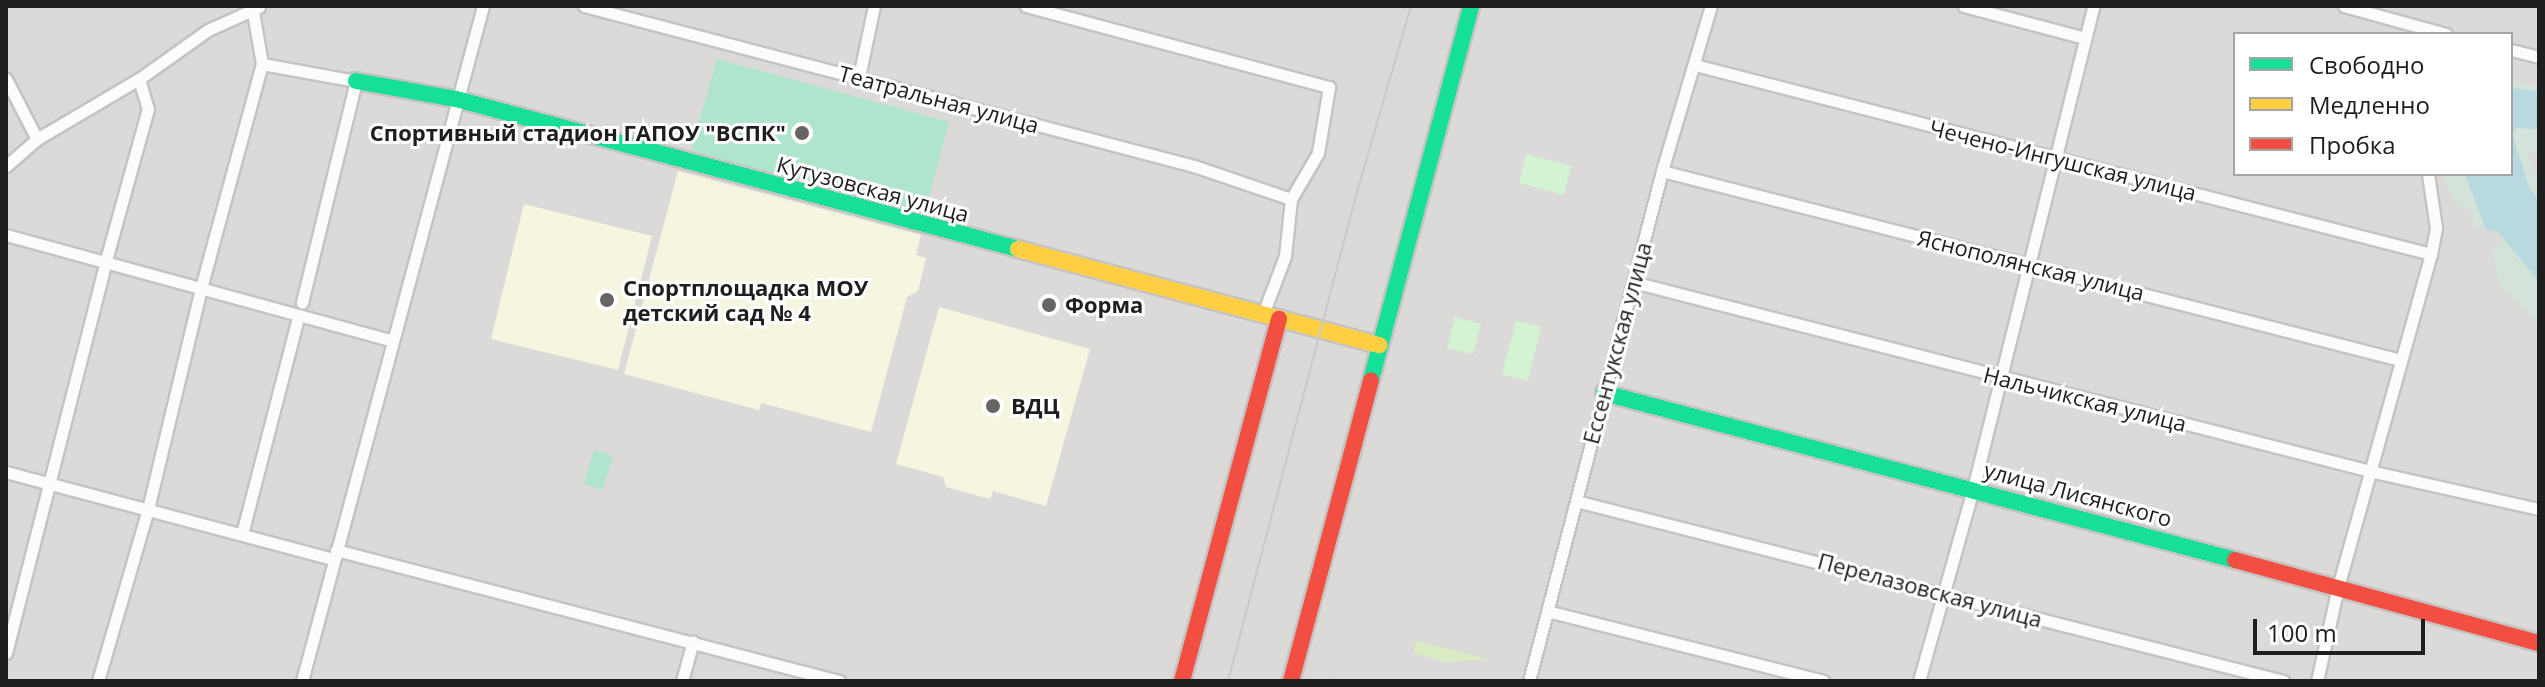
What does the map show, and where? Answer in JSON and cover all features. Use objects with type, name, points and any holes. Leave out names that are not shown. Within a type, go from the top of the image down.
[{"type":"street","points":[[302,681],[483,6]]},
{"type":"street","name":"Театральная улица","points":[[584,6],[1194,166],[1291,199]]},
{"type":"street","points":[[859,77],[874,6]]},
{"type":"street","points":[[1026,6],[1329,87],[1318,153],[1291,199],[1285,256],[1182,681]]},
{"type":"street","points":[[1291,681],[1471,6]]},
{"type":"street","name":"Ессентукская улица","points":[[1529,681],[1662,171],[1711,6]]},
{"type":"street","points":[[1964,6],[2085,38]]},
{"type":"street","points":[[1919,681],[1973,489],[2058,158],[2093,6]]},
{"type":"street","points":[[2344,6],[2406,30],[2426,32]]},
{"type":"street","points":[[6,166],[37,139],[139,79],[208,30],[256,7],[262,64],[201,288],[148,509],[98,681]]},
{"type":"street","points":[[2513,50],[2539,57]]},
{"type":"street","points":[[262,64],[356,81],[302,303]]},
{"type":"street","name":"Чечено-Ингушская улица","points":[[1695,65],[2431,254]]},
{"type":"street","points":[[6,79],[37,139]]},
{"type":"street","points":[[6,653],[106,260],[148,109],[139,79]]},
{"type":"street","name":"Кутузовская улица","points":[[356,81],[456,99],[1379,345]]},
{"type":"street","name":"Яснополянская улица","points":[[1662,171],[2400,360]]},
{"type":"street","points":[[2317,681],[2338,587],[2431,254],[2436,228],[2428,176]]},
{"type":"street","points":[[6,235],[393,341]]},
{"type":"street","name":"Нальчикская улица","points":[[1633,282],[2370,471],[2539,509]]},
{"type":"street","points":[[242,534],[298,317]]},
{"type":"street","name":"улица Лисянского","points":[[1604,393],[1973,489],[2539,643]]},
{"type":"street","points":[[6,472],[242,534],[693,641],[839,681]]},
{"type":"street","name":"Перелазовская улица","points":[[1576,501],[2283,681]]},
{"type":"street","points":[[1547,611],[1823,681]]},
{"type":"street","points":[[682,681],[693,641]]},
{"type":"shaded area","points":[[6,6],[2539,6],[2539,681],[6,681]]},
{"type":"shaded area","points":[[2513,82],[2539,86],[2539,154],[2526,151],[2539,183],[2539,332],[2532,318],[2499,284],[2493,252],[2502,236],[2497,231],[2480,230],[2474,224],[2470,210],[2457,204],[2443,176],[2513,176]]},
{"type":"shaded area","points":[[678,171],[921,235],[916,255],[926,258],[918,291],[907,297],[871,432],[761,403],[759,410],[624,374]]},
{"type":"shaded area","points":[[524,204],[652,236],[618,370],[491,339]]},
{"type":"shaded area","name":"ВДЦ","points":[[939,307],[1090,349],[1046,506],[993,491],[990,499],[946,487],[943,477],[896,464]]},
{"type":"shaded area","points":[[1299,570],[1308,572],[1280,681],[1271,681]]},
{"type":"shaded area","points":[[1346,581],[1358,585],[1333,681],[1329,681],[1321,679]]},
{"type":"green space","points":[[717,59],[949,122],[924,215],[691,151]]},
{"type":"green space","points":[[1526,154],[1571,166],[1564,195],[1519,183]]},
{"type":"green space","points":[[1455,317],[1481,324],[1473,354],[1447,348]]},
{"type":"green space","points":[[1516,321],[1541,327],[1528,381],[1502,374]]},
{"type":"green space","points":[[594,450],[613,456],[603,490],[584,484]]},
{"type":"green space","points":[[1416,641],[1488,659],[1445,662],[1413,653]]},
{"type":"water","points":[[2513,88],[2539,91],[2539,129],[2518,128],[2513,132]]},
{"type":"water","points":[[2513,136],[2529,187],[2539,200],[2539,282],[2498,232],[2486,230],[2466,176],[2513,176]]},
{"type":"tram line","points":[[1228,681],[1357,192],[1411,6]]},
{"type":"traffic: fast","points":[[1371,380],[1471,6]]},
{"type":"traffic: fast","points":[[356,81],[456,99],[1018,249]]},
{"type":"traffic: fast","points":[[1604,393],[2235,560]]},
{"type":"traffic: slow","points":[[1018,249],[1379,345]]},
{"type":"traffic: jam","points":[[1182,681],[1279,319]]},
{"type":"traffic: jam","points":[[1291,681],[1371,380]]},
{"type":"traffic: jam","points":[[2235,560],[2539,643]]},
{"type":"place","name":"Спортивный стадион ГАПОУ \"ВСПК\"","points":[[802,133]]},
{"type":"place","name":"Спортплощадка МОУ детский сад № 4","points":[[607,300]]},
{"type":"place","name":"Форма","points":[[1049,305]]},
{"type":"place","name":"ВДЦ","points":[[993,406]]}]
